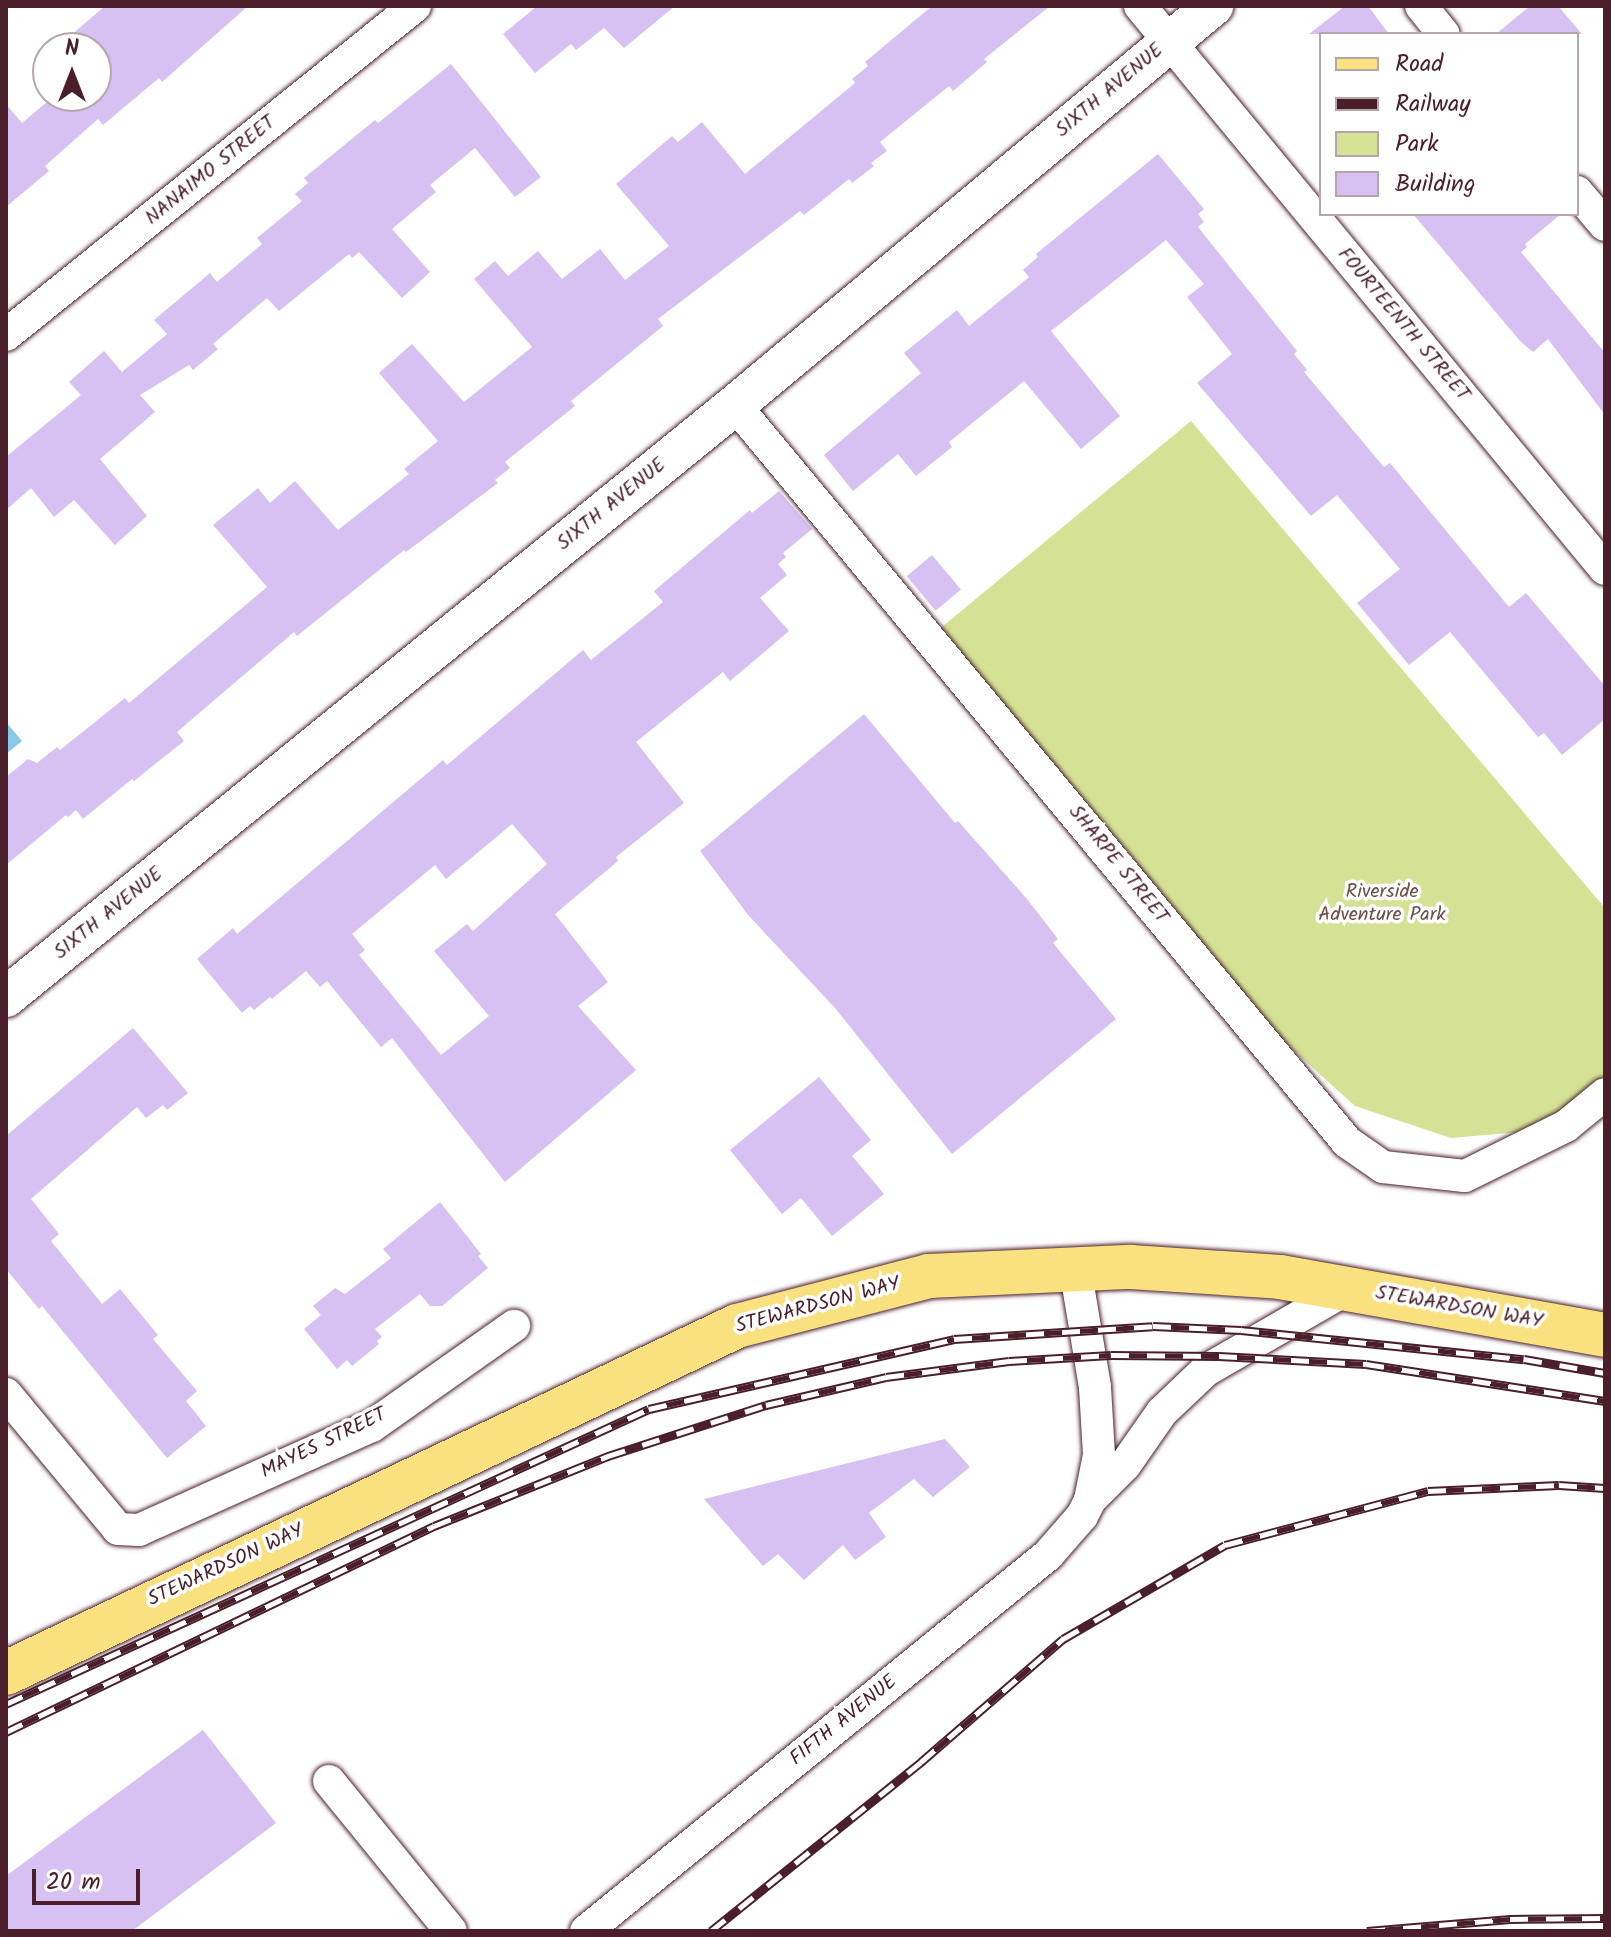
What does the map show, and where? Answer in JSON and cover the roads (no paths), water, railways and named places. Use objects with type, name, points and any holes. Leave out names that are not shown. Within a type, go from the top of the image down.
[{"type":"main road","name":"STEWARDSON WAY","points":[[6,1673],[737,1326],[929,1276],[1131,1267],[1280,1277],[1605,1335]]},
{"type":"street","name":"NANAIMO STREET","points":[[6,335],[415,6]]},
{"type":"street","name":"FOURTEENTH STREET","points":[[1140,6],[1605,569]]},
{"type":"street","name":"SIXTH AVENUE","points":[[6,997],[735,405],[1213,6]]},
{"type":"street","points":[[1421,6],[1442,32]]},
{"type":"street","points":[[1579,194],[1605,225]]},
{"type":"street","name":"SHARPE STREET","points":[[735,405],[1347,1142],[1383,1167],[1465,1176],[1566,1126],[1605,1094]]},
{"type":"street","name":"FIFTH AVENUE","points":[[586,1931],[1048,1555],[1082,1516],[1090,1500],[1099,1455],[1075,1268]]},
{"type":"street","name":"FIFTH AVENUE","points":[[1090,1500],[1125,1465],[1162,1412],[1205,1371],[1349,1288]]},
{"type":"street","name":"MAYES STREET","points":[[6,1394],[118,1529],[139,1530],[372,1426],[514,1326]]},
{"type":"street","points":[[329,1781],[451,1931]]},
{"type":"water","points":[[6,722],[22,741],[6,754]]},
{"type":"railway","points":[[6,1704],[649,1409],[954,1339],[1153,1326],[1241,1330],[1524,1359],[1605,1373]]},
{"type":"railway","points":[[6,1732],[434,1526],[608,1456],[766,1405],[886,1377],[1009,1361],[1111,1355],[1219,1356],[1366,1364],[1605,1401]]},
{"type":"railway","points":[[711,1931],[921,1762],[1063,1639],[1225,1545],[1428,1491],[1559,1485],[1605,1488]]},
{"type":"railway","points":[[1367,1931],[1510,1919],[1605,1918]]},
{"type":"park label","name":"Riverside Adventure Park","points":[[1382,904]]}]
